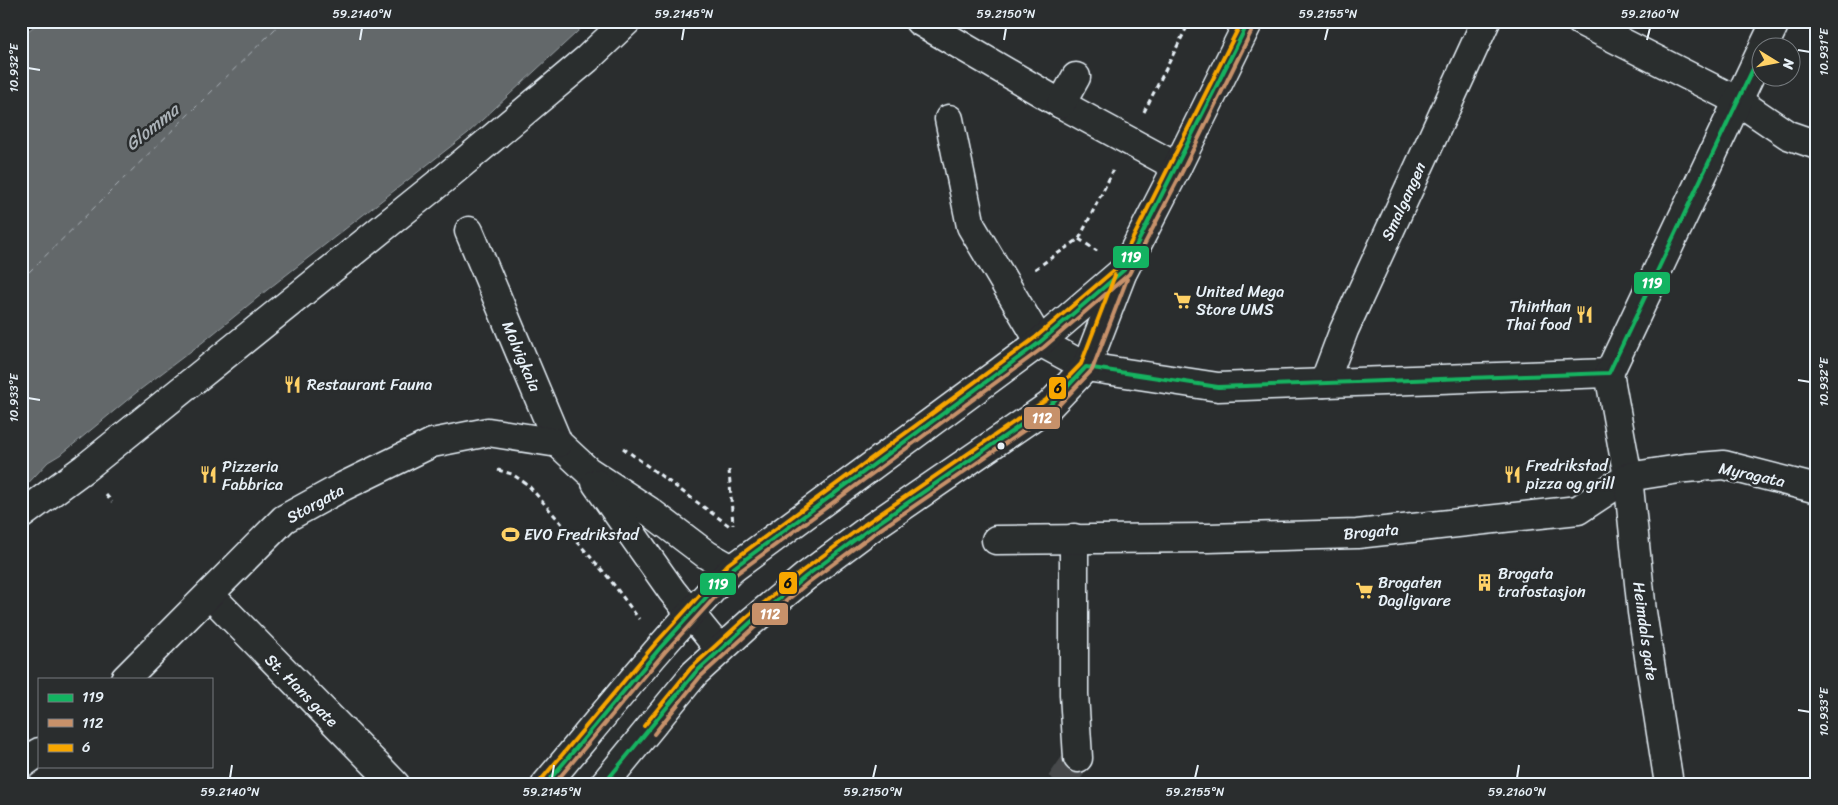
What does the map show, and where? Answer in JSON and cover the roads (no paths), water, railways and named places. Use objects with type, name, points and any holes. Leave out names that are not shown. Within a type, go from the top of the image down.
[{"type":"street","points":[[21,515],[85,468],[446,177],[587,59],[627,21]]},
{"type":"street","points":[[919,21],[1060,104],[1177,167]]},
{"type":"street","points":[[546,784],[690,612],[732,569],[1040,342],[1114,262],[1177,167],[1249,21]]},
{"type":"street","name":"Smalgangen","points":[[1324,383],[1344,330],[1486,21]]},
{"type":"street","points":[[1580,21],[1738,101],[1788,134],[1817,145]]},
{"type":"street","points":[[1768,38],[1776,21]]},
{"type":"street","points":[[1628,477],[1609,373],[1750,75]]},
{"type":"street","points":[[1060,104],[1076,77]]},
{"type":"street","points":[[949,118],[971,226],[1040,342],[1086,367],[1218,387],[1609,373]]},
{"type":"street","name":"Molvigkaia","points":[[469,231],[558,443],[588,471],[649,511],[707,555],[732,569]]},
{"type":"street","points":[[604,784],[695,673],[805,577],[868,530],[1050,405],[1086,367],[1114,262]]},
{"type":"street","name":"Storgata","points":[[126,678],[284,519],[344,486],[432,442],[488,432],[558,443]]},
{"type":"street","name":"Myragata","points":[[1628,477],[1686,468],[1724,465],[1817,489]]},
{"type":"street","name":"Molvigkaia","points":[[588,471],[672,591],[720,650]]},
{"type":"street","name":"Brogata","points":[[996,540],[1208,538],[1357,534],[1578,510],[1628,477]]},
{"type":"street","name":"Heimdals gate","points":[[1628,477],[1642,612],[1669,784]]},
{"type":"street","points":[[1074,538],[1074,694],[1078,758]]},
{"type":"street","name":"St. Hans gate","points":[[210,595],[395,784]]},
{"type":"street","points":[[21,765],[38,753]]},
{"type":"water","name":"Glomma","points":[[41,21],[589,21],[468,133],[137,392],[63,453],[48,462],[21,491],[21,36]]},
{"type":"tunnel","points":[[1060,784],[1078,758]]},
{"type":"place","name":"United Mega Store UMS","points":[[1182,300]]},
{"type":"place","name":"Thinthan Thai food","points":[[1585,315]]},
{"type":"place","name":"Restaurant Fauna","points":[[293,384]]},
{"type":"place","name":"Fredrikstad pizza og grill","points":[[1512,474]]},
{"type":"place","name":"Pizzeria Fabbrica","points":[[208,475]]},
{"type":"place","name":"EVO Fredrikstad","points":[[510,534]]},
{"type":"place","name":"Brogata trafostasjon","points":[[1484,582]]},
{"type":"place","name":"Brogaten Dagligvare","points":[[1364,591]]}]
